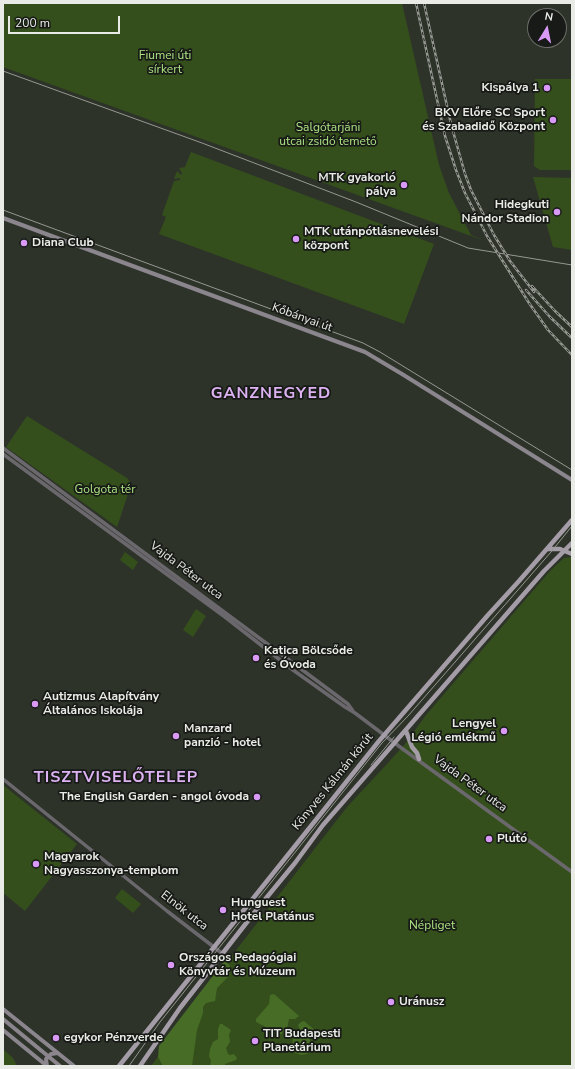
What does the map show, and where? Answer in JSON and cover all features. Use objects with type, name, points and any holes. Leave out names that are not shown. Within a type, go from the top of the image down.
[{"type":"main road","name":"Kőbányai út","points":[[3,218],[365,352],[572,480]]},
{"type":"main road","name":"Könyves Kálmán körút","points":[[119,1066],[384,735],[572,520]]},
{"type":"main road","name":"Könyves Kálmán körút","points":[[140,1066],[180,1008],[295,863],[323,825],[540,576],[572,543]]},
{"type":"main road","points":[[548,549],[565,550],[572,554]]},
{"type":"main road","points":[[406,730],[412,747],[417,753],[418,759]]},
{"type":"main road","points":[[3,1008],[74,1066]]},
{"type":"main road","points":[[3,1019],[60,1066]]},
{"type":"main road","points":[[3,1030],[47,1066]]},
{"type":"main road","points":[[47,1066],[46,1059],[50,1054],[58,1053]]},
{"type":"street","name":"Vajda Péter utca","points":[[3,448],[348,704],[355,713]]},
{"type":"street","name":"Vajda Péter utca","points":[[3,454],[225,617],[293,670],[355,713],[572,872]]},
{"type":"street","name":"Elnök utca","points":[[3,779],[222,954]]},
{"type":"green space","points":[[3,3],[402,3],[439,165],[449,193],[471,235],[485,241],[3,67]]},
{"type":"green space","name":"BKV Előre SC Sport és Szabadidő Központ","points":[[535,79],[572,79],[572,170],[540,170],[534,166]]},
{"type":"green space","name":"MTK utánpótlásnevelési központ","points":[[191,152],[434,244],[404,324],[159,234],[166,217],[162,215],[174,181],[180,180],[180,178],[174,179],[177,171],[181,175],[182,173],[179,168],[185,167]]},
{"type":"green space","name":"Hidegkuti Nándor Stadion","points":[[533,177],[572,178],[572,250],[553,247]]},
{"type":"green space","name":"Golgota tér","points":[[27,416],[127,478],[130,482],[130,488],[117,527],[6,447]]},
{"type":"green space","points":[[125,552],[138,562],[133,570],[120,560]]},
{"type":"green space","name":"Népliget","points":[[572,557],[572,1066],[151,1066],[230,958],[347,807],[405,744],[426,715],[550,571],[564,558]]},
{"type":"green space","points":[[196,609],[206,616],[193,637],[183,630]]},
{"type":"green space","points":[[3,785],[77,844],[25,911],[3,893]]},
{"type":"green space","points":[[122,889],[141,904],[133,913],[115,898]]},
{"type":"green space","points":[[225,960],[230,966],[231,971],[229,976],[217,988],[215,1001],[206,1003],[203,1007],[203,1013],[197,1030],[192,1066],[163,1066],[158,1057],[159,1046]]},
{"type":"green space","points":[[274,994],[299,1016],[295,1019],[289,1019],[287,1029],[281,1034],[276,1035],[272,1034],[264,1026],[256,1022],[256,1019],[269,1004],[270,995]]},
{"type":"green space","points":[[304,1021],[316,1031],[310,1039],[310,1051],[307,1054],[301,1055],[295,1053],[291,1047],[293,1039],[300,1030],[298,1025]]},
{"type":"green space","points":[[220,1024],[231,1030],[229,1035],[230,1042],[226,1048],[228,1054],[234,1054],[237,1058],[236,1060],[225,1064],[225,1066],[210,1066],[210,1049],[213,1042],[218,1039],[218,1029]]},
{"type":"green space","points":[[3,1049],[13,1058],[17,1066],[3,1066]]},
{"type":"tram line","points":[[3,71],[202,143],[356,202],[468,248],[572,265]]},
{"type":"tram line","points":[[3,210],[363,343],[572,470]]},
{"type":"tram line","points":[[129,1066],[160,1022],[382,743],[408,716],[572,526]]},
{"type":"tram line","points":[[371,765],[394,737]]},
{"type":"railway","points":[[416,3],[445,136],[465,193],[487,236],[529,303],[548,330],[572,355]]},
{"type":"railway","points":[[424,3],[451,124],[471,190],[494,235],[510,261],[534,292]]},
{"type":"railway","points":[[532,286],[572,327]]},
{"type":"railway","points":[[526,290],[550,317],[572,338]]},
{"type":"place","name":"Kispálya 1","points":[[547,88]]},
{"type":"place","name":"BKV Előre SC Sport és Szabadidő Központ","points":[[553,120]]},
{"type":"place","name":"MTK gyakorló pálya","points":[[404,185]]},
{"type":"place","name":"Hidegkuti Nándor Stadion","points":[[557,212]]},
{"type":"place","name":"MTK utánpótlásnevelési központ","points":[[296,239]]},
{"type":"place","name":"Diana Club","points":[[24,243]]},
{"type":"place","name":"Katica Bölcsőde és Óvoda","points":[[256,658]]},
{"type":"place","name":"Autizmus Alapítvány Általános Iskolája","points":[[35,704]]},
{"type":"place","name":"Lengyel Légió emlékmű","points":[[504,731]]},
{"type":"place","name":"Manzard panzió - hotel","points":[[176,736]]},
{"type":"place","name":"The English Garden - angol óvoda","points":[[257,797]]},
{"type":"place","name":"Plútó","points":[[489,839]]},
{"type":"place","name":"Magyarok Nagyasszonya-templom","points":[[36,864]]},
{"type":"place","name":"Hunguest Hotel Platánus","points":[[223,910]]},
{"type":"place","name":"Országos Pedagógiai Könyvtár és Múzeum","points":[[171,965]]},
{"type":"place","name":"Uránusz","points":[[391,1002]]},
{"type":"place","name":"egykor Pénzverde","points":[[56,1038]]},
{"type":"place","name":"TIT Budapesti Planetárium","points":[[255,1041]]},
{"type":"district","name":"GANZNEGYED","points":[[271,394]]},
{"type":"district","name":"TISZTVISELŐTELEP","points":[[116,778]]},
{"type":"park label","name":"Fiumei úti sírkert","points":[[165,63]]},
{"type":"park label","name":"Salgótarjáni utcai zsidó temető","points":[[328,135]]}]
